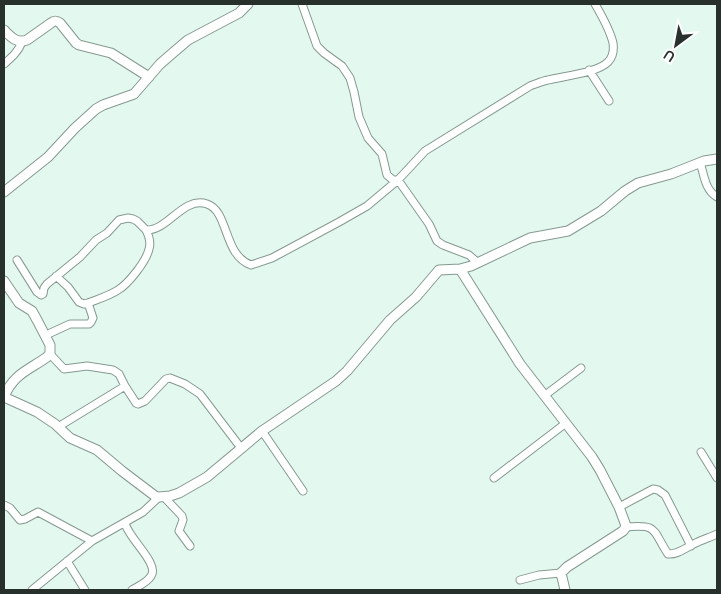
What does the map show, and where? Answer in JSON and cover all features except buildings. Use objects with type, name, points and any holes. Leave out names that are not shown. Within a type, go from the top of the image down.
[{"type":"street","points":[[4,192],[48,157],[79,124],[96,110],[103,105],[131,96],[160,64],[188,40],[239,13],[248,4]]},
{"type":"street","points":[[302,4],[317,46],[342,66],[350,78],[362,123],[368,138],[382,154],[387,175],[393,180],[398,180],[429,224],[437,241],[469,255],[478,263]]},
{"type":"street","points":[[146,230],[153,230],[195,203],[209,205],[217,210],[236,253],[248,264],[256,264],[279,254],[367,206],[398,180],[425,151],[530,86],[590,70],[605,64],[612,57],[612,42],[595,4]]},
{"type":"street","points":[[4,64],[14,55],[22,42],[51,22],[57,21],[79,45],[111,53],[149,77]]},
{"type":"street","points":[[4,30],[15,40],[22,42]]},
{"type":"street","points":[[590,70],[609,101]]},
{"type":"street","points":[[50,354],[44,360],[17,376],[9,386],[4,397],[37,412],[70,438],[97,450],[155,496],[162,497],[179,493],[207,477],[262,431],[343,375],[381,329],[416,297],[439,270],[460,269],[478,263],[530,238],[562,233],[573,229],[635,185],[671,174],[700,162],[717,160]]},
{"type":"street","points":[[700,162],[710,192],[717,197]]},
{"type":"street","points":[[17,260],[37,292],[43,294],[45,286],[56,276],[80,257],[96,240],[107,233],[120,220],[128,218],[137,221],[146,230],[149,238],[149,249],[145,258],[125,285],[118,290],[84,304],[79,302],[68,287],[56,276]]},
{"type":"street","points":[[460,269],[520,364],[596,464],[620,507],[626,527]]},
{"type":"street","points":[[4,281],[20,303],[32,311],[46,335],[50,345],[50,354],[64,369],[87,366],[100,367],[117,372],[133,400],[138,404],[148,398],[166,379],[170,378],[185,384],[200,394],[241,448]]},
{"type":"street","points":[[46,335],[70,324],[89,324],[93,318],[88,303]]},
{"type":"street","points":[[544,396],[581,368]]},
{"type":"street","points":[[58,427],[124,386]]},
{"type":"street","points":[[494,478],[566,423]]},
{"type":"street","points":[[262,431],[302,491]]},
{"type":"street","points":[[701,452],[717,478]]},
{"type":"street","points":[[620,507],[653,489],[658,490],[665,495],[691,546]]},
{"type":"street","points":[[32,590],[92,541],[125,523],[162,497]]},
{"type":"street","points":[[162,497],[182,516],[179,531],[190,546]]},
{"type":"street","points":[[4,505],[10,508],[20,520],[38,512],[92,541]]},
{"type":"street","points":[[125,523],[128,531],[153,567],[151,577],[132,590]]},
{"type":"street","points":[[520,580],[538,575],[561,573],[567,567],[623,531],[626,527],[642,526],[651,528],[670,555],[717,534]]},
{"type":"street","points":[[67,561],[85,590]]},
{"type":"street","points":[[561,573],[565,590]]}]
